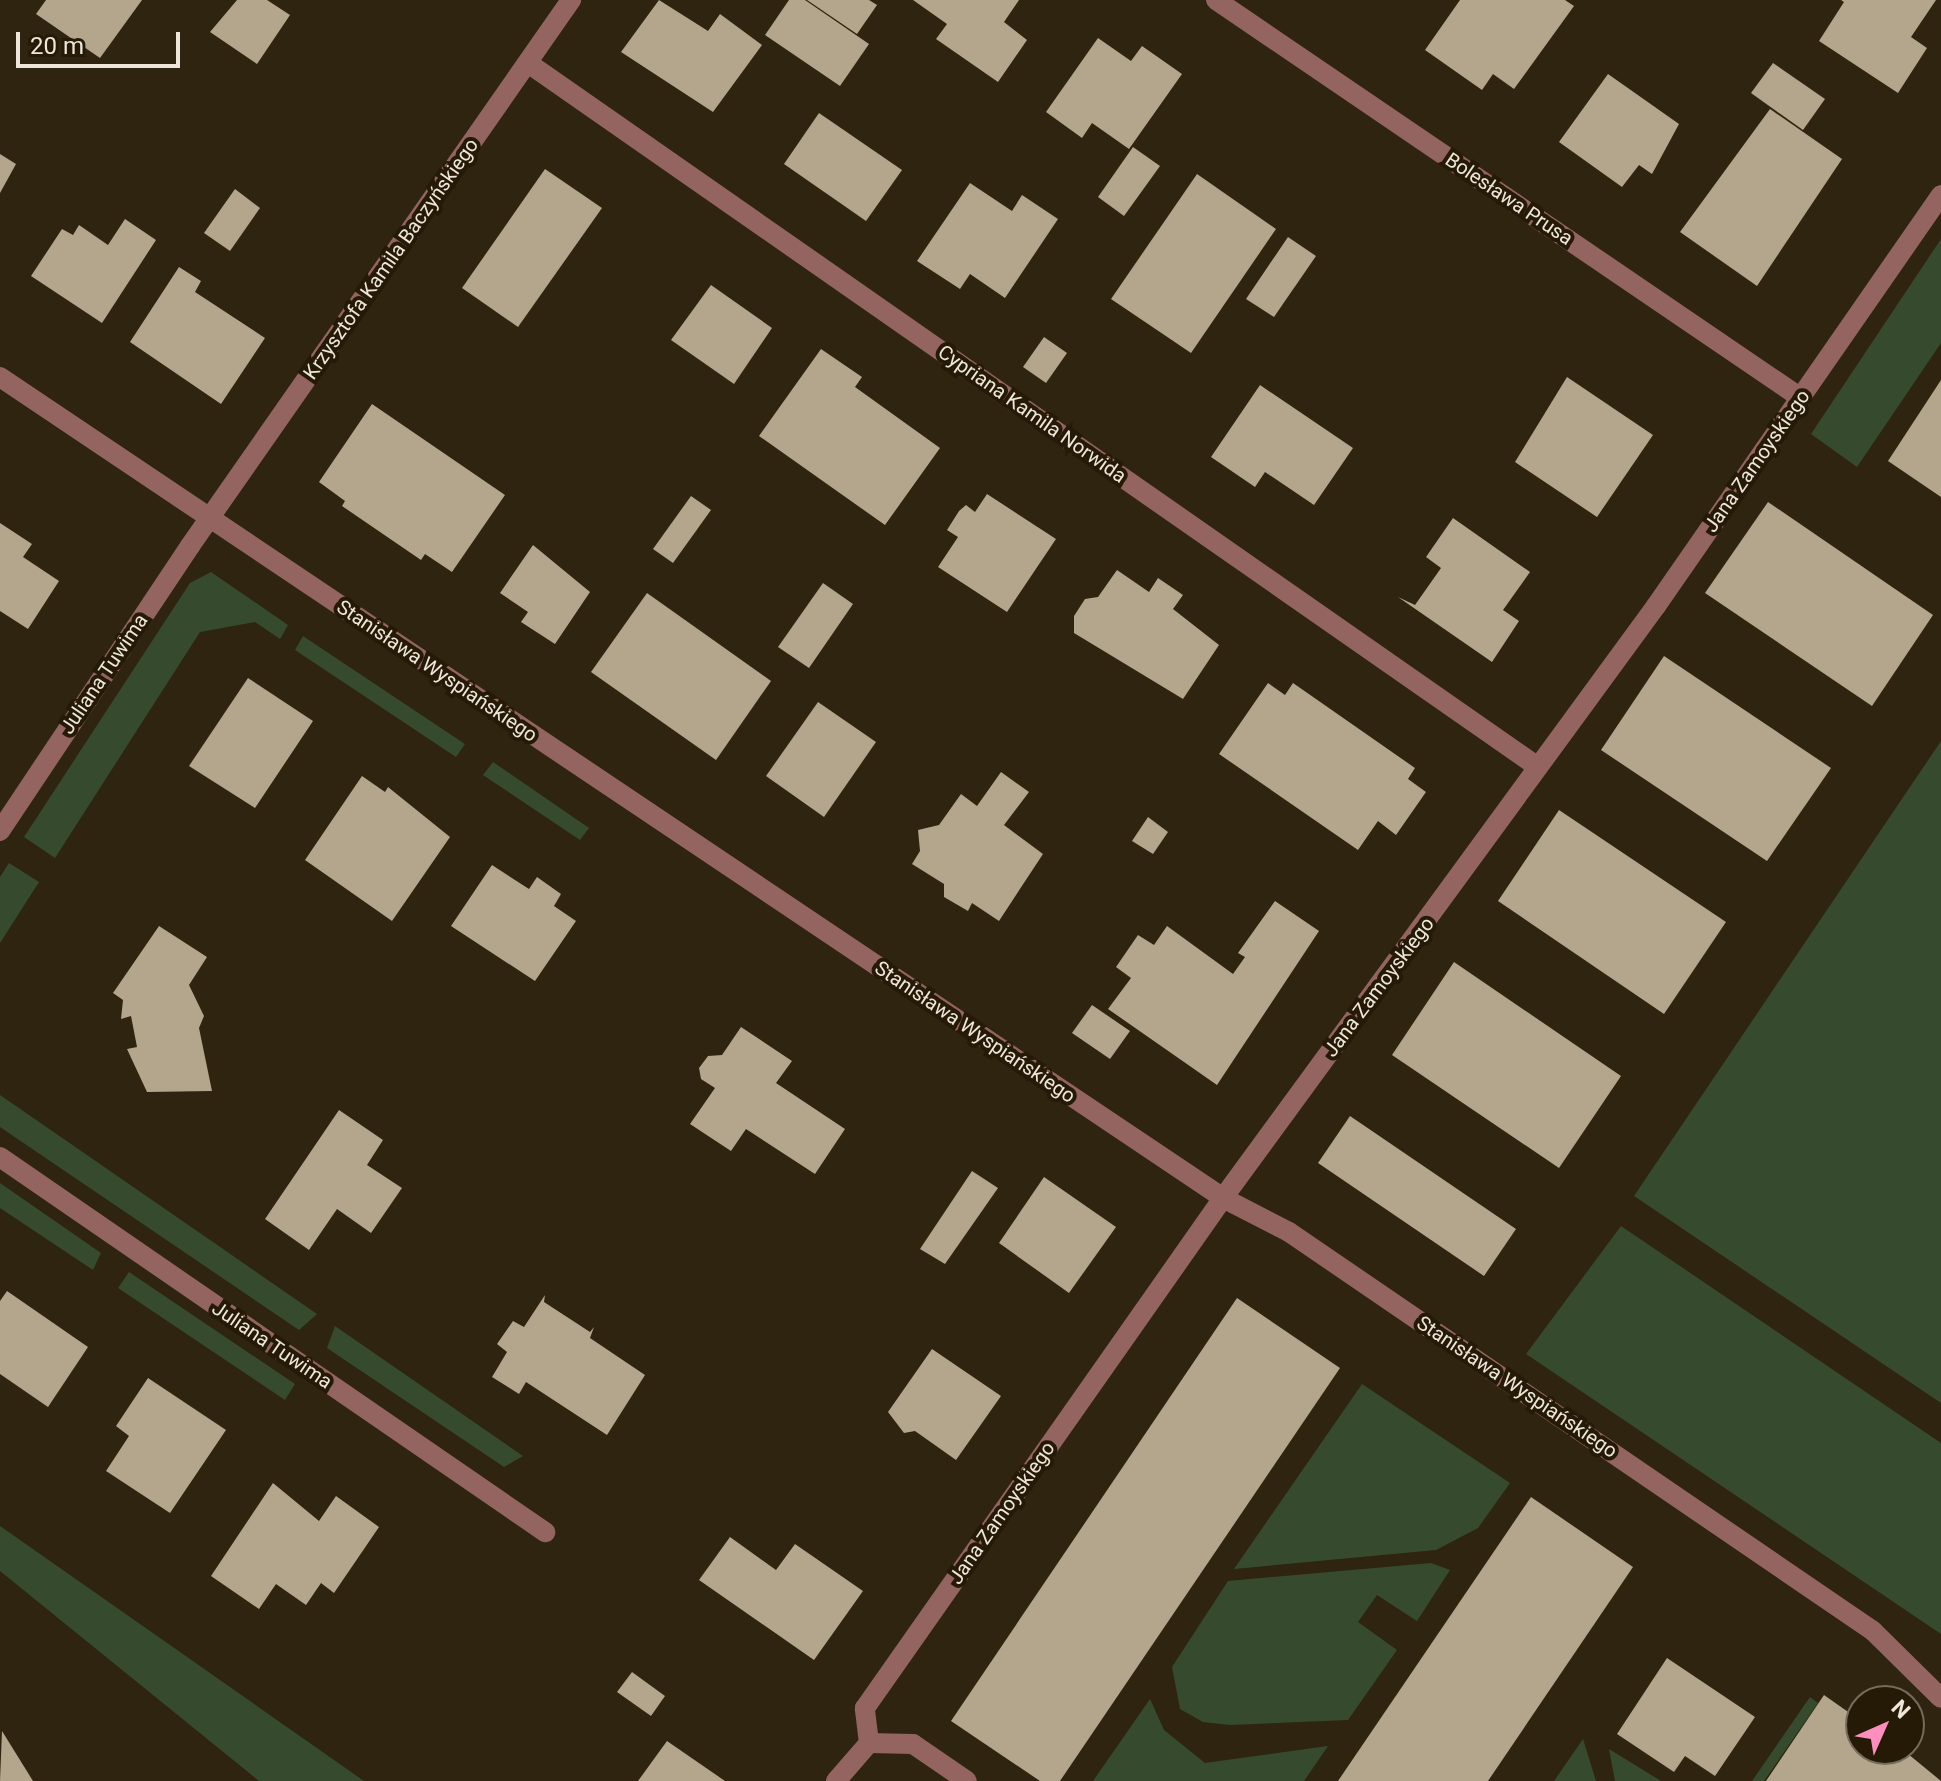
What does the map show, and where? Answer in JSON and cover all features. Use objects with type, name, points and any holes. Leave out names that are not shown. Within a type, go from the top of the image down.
[{"type":"street","name":"Krzysztofa Kamila Baczyńskiego","points":[[209,518],[571,0]]},
{"type":"street","name":"Bolesława Prusa","points":[[1216,0],[1801,398]]},
{"type":"street","name":"Cypriana Kamila Norwida","points":[[528,63],[1535,765]]},
{"type":"street","name":"Jana Zamoyskiego","points":[[869,1743],[865,1708],[1223,1198],[1436,910],[1535,765],[1656,606],[1941,195]]},
{"type":"street","name":"Stanisława Wyspiańskiego","points":[[0,377],[1223,1198],[1289,1232],[1873,1631],[1941,1698]]},
{"type":"street","name":"Juliana Tuwima","points":[[0,831],[209,518]]},
{"type":"street","name":"Juliana Tuwima","points":[[0,1157],[545,1532]]},
{"type":"street","points":[[836,1781],[869,1743],[913,1744],[967,1781]]},
{"type":"green space","points":[[1941,239],[1941,343],[1857,467],[1811,434]]},
{"type":"green space","points":[[211,572],[288,625],[280,639],[255,622],[200,632],[55,858],[24,837],[190,583]]},
{"type":"green space","points":[[303,636],[465,744],[456,757],[295,650]]},
{"type":"green space","points":[[1941,741],[1941,1403],[1634,1196]]},
{"type":"green space","points":[[493,762],[589,828],[580,840],[483,775]]},
{"type":"green space","points":[[9,863],[39,882],[0,943],[0,877]]},
{"type":"green space","points":[[0,1095],[317,1314],[299,1330],[0,1127]]},
{"type":"green space","points":[[0,1183],[101,1253],[93,1270],[0,1208]]},
{"type":"green space","points":[[1621,1226],[1941,1443],[1941,1634],[1526,1354]]},
{"type":"green space","points":[[129,1272],[295,1384],[285,1400],[118,1288]]},
{"type":"green space","points":[[335,1326],[523,1456],[504,1467],[327,1348]]},
{"type":"green space","points":[[1362,1384],[1510,1483],[1478,1528],[1436,1550],[1234,1569]]},
{"type":"green space","points":[[0,1526],[364,1781],[259,1781],[0,1571]]},
{"type":"green space","points":[[1431,1563],[1450,1570],[1417,1621],[1377,1595],[1358,1622],[1397,1650],[1348,1720],[1230,1725],[1203,1722],[1180,1709],[1172,1667],[1228,1581]]},
{"type":"green space","points":[[1810,1697],[1818,1703],[1764,1781],[1752,1781]]},
{"type":"green space","points":[[1150,1699],[1164,1730],[1205,1763],[1328,1746],[1304,1781],[1093,1781]]},
{"type":"green space","points":[[1583,1739],[1596,1781],[1554,1781]]},
{"type":"green space","points":[[1609,1749],[1661,1781],[1615,1781]]},
{"type":"building","points":[[46,0],[142,0],[100,58],[36,14]]},
{"type":"building","points":[[237,0],[267,0],[290,15],[257,64],[210,32]]},
{"type":"building","points":[[659,0],[708,31],[720,14],[762,45],[713,112],[621,52]]},
{"type":"building","points":[[789,0],[805,0],[869,44],[840,86],[765,35]]},
{"type":"building","points":[[807,0],[869,0],[877,5],[857,34]]},
{"type":"building","points":[[913,0],[1019,0],[1004,22],[1027,40],[998,82],[936,39],[947,24]]},
{"type":"building","points":[[1460,0],[1565,0],[1574,6],[1514,89],[1493,74],[1482,90],[1425,50]]},
{"type":"building","points":[[1841,0],[1936,0],[1911,37],[1927,48],[1898,93],[1819,41],[1844,2]]},
{"type":"building","points":[[1098,38],[1131,61],[1142,46],[1182,74],[1129,149],[1092,123],[1082,138],[1046,112]]},
{"type":"building","points":[[1773,63],[1825,99],[1803,130],[1751,93]]},
{"type":"building","points":[[1608,74],[1679,124],[1652,174],[1639,165],[1622,187],[1559,142]]},
{"type":"building","points":[[1770,109],[1842,159],[1757,286],[1680,232]]},
{"type":"building","points":[[819,113],[902,170],[866,221],[784,164]]},
{"type":"building","points":[[1133,147],[1160,166],[1124,216],[1098,197]]},
{"type":"building","points":[[0,154],[16,164],[0,193]]},
{"type":"building","points":[[545,169],[602,208],[518,327],[462,288]]},
{"type":"building","points":[[1197,174],[1276,229],[1191,353],[1111,299]]},
{"type":"building","points":[[970,183],[1012,211],[1022,195],[1058,219],[1005,298],[970,274],[960,289],[917,261]]},
{"type":"building","points":[[235,189],[260,208],[230,251],[204,233]]},
{"type":"building","points":[[125,219],[156,240],[102,323],[31,276],[62,229],[73,235],[79,225],[108,245]]},
{"type":"building","points":[[1288,237],[1316,256],[1274,317],[1246,299]]},
{"type":"building","points":[[179,267],[201,281],[195,292],[265,338],[221,404],[130,342]]},
{"type":"building","points":[[711,285],[772,328],[734,384],[671,340]]},
{"type":"building","points":[[1044,337],[1067,353],[1046,383],[1023,367]]},
{"type":"building","points":[[821,349],[862,377],[855,387],[940,448],[885,525],[759,436]]},
{"type":"building","points":[[1567,377],[1653,435],[1597,517],[1515,462]]},
{"type":"building","points":[[1941,380],[1941,497],[1888,461]]},
{"type":"building","points":[[1260,385],[1353,448],[1314,505],[1265,472],[1255,487],[1211,457]]},
{"type":"building","points":[[372,404],[505,495],[452,572],[425,554],[421,560],[342,506],[345,501],[319,482]]},
{"type":"building","points":[[987,494],[1056,539],[1007,612],[938,567],[958,537],[947,530],[959,511],[966,505],[975,512]]},
{"type":"building","points":[[691,496],[711,510],[673,563],[653,549]]},
{"type":"building","points":[[1768,502],[1933,615],[1872,706],[1705,593]]},
{"type":"building","points":[[1453,518],[1530,572],[1503,610],[1519,621],[1492,662],[1398,597],[1415,605],[1441,568],[1426,557]]},
{"type":"building","points":[[0,523],[32,544],[23,557],[59,581],[28,629],[0,611]]},
{"type":"building","points":[[533,545],[590,592],[555,644],[521,622],[528,612],[500,593]]},
{"type":"building","points":[[1117,570],[1149,592],[1158,578],[1183,595],[1173,609],[1219,645],[1183,699],[1074,633],[1074,616],[1085,599],[1098,597]]},
{"type":"building","points":[[823,583],[853,604],[809,668],[778,647]]},
{"type":"building","points":[[647,593],[771,681],[716,760],[591,672]]},
{"type":"building","points":[[1664,656],[1831,768],[1767,861],[1601,750]]},
{"type":"building","points":[[248,678],[313,721],[255,808],[189,766]]},
{"type":"building","points":[[1268,683],[1285,695],[1293,683],[1415,768],[1408,779],[1426,792],[1396,835],[1378,821],[1358,850],[1219,754]]},
{"type":"building","points":[[818,702],[876,742],[824,817],[766,776]]},
{"type":"building","points":[[1001,772],[1029,792],[1004,825],[1043,854],[999,921],[972,903],[968,911],[944,897],[944,884],[912,864],[920,851],[918,830],[939,825],[961,794],[977,806]]},
{"type":"building","points":[[362,776],[385,792],[388,787],[450,837],[392,921],[305,860]]},
{"type":"building","points":[[1559,810],[1726,922],[1664,1014],[1498,901]]},
{"type":"building","points":[[1148,817],[1168,832],[1153,854],[1132,841]]},
{"type":"building","points":[[492,865],[529,889],[537,877],[561,894],[554,906],[576,921],[535,981],[451,926]]},
{"type":"building","points":[[1275,901],[1319,931],[1217,1085],[1108,1009],[1131,978],[1116,967],[1138,935],[1154,945],[1167,926],[1233,974],[1245,957],[1238,953]]},
{"type":"building","points":[[159,926],[207,957],[189,985],[204,1016],[199,1028],[212,1091],[147,1092],[127,1049],[137,1047],[131,1016],[121,1019],[123,1000],[113,993]]},
{"type":"building","points":[[1454,962],[1621,1076],[1559,1168],[1392,1055]]},
{"type":"building","points":[[1092,1005],[1130,1031],[1110,1059],[1072,1033]]},
{"type":"building","points":[[741,1027],[792,1061],[776,1083],[845,1129],[815,1174],[746,1129],[731,1151],[690,1124],[715,1088],[701,1079],[699,1068],[708,1056],[722,1055]]},
{"type":"building","points":[[339,1110],[383,1140],[367,1165],[402,1188],[371,1233],[337,1209],[309,1250],[265,1219]]},
{"type":"building","points":[[1350,1116],[1516,1229],[1484,1276],[1318,1163]]},
{"type":"building","points":[[972,1171],[998,1188],[945,1264],[920,1249]]},
{"type":"building","points":[[1044,1177],[1116,1227],[1069,1293],[999,1243]]},
{"type":"building","points":[[7,1291],[88,1347],[48,1407],[0,1374],[0,1301]]},
{"type":"building","points":[[545,1295],[544,1302],[590,1332],[594,1327],[590,1338],[645,1375],[607,1435],[526,1382],[519,1394],[492,1377],[507,1352],[497,1344],[513,1321],[524,1327]]},
{"type":"building","points":[[1237,1298],[1340,1368],[1060,1781],[1040,1781],[951,1721]]},
{"type":"building","points":[[932,1349],[1001,1396],[956,1460],[915,1431],[904,1433],[888,1412]]},
{"type":"building","points":[[148,1378],[226,1430],[170,1513],[106,1471],[129,1436],[116,1426]]},
{"type":"building","points":[[273,1483],[319,1521],[336,1496],[379,1527],[334,1593],[321,1583],[306,1605],[276,1584],[259,1609],[211,1576]]},
{"type":"building","points":[[1531,1497],[1633,1567],[1488,1781],[1338,1781]]},
{"type":"building","points":[[730,1537],[776,1570],[795,1544],[863,1591],[814,1660],[699,1580]]},
{"type":"building","points":[[1667,1658],[1755,1717],[1715,1776],[1685,1756],[1674,1772],[1617,1734]]},
{"type":"building","points":[[632,1672],[665,1696],[651,1716],[617,1692]]},
{"type":"building","points":[[1824,1695],[1845,1710],[1845,1765],[1922,1765],[1941,1781],[1766,1781]]},
{"type":"building","points":[[2,1731],[33,1781],[0,1781]]},
{"type":"building","points":[[667,1741],[725,1781],[638,1781]]}]
